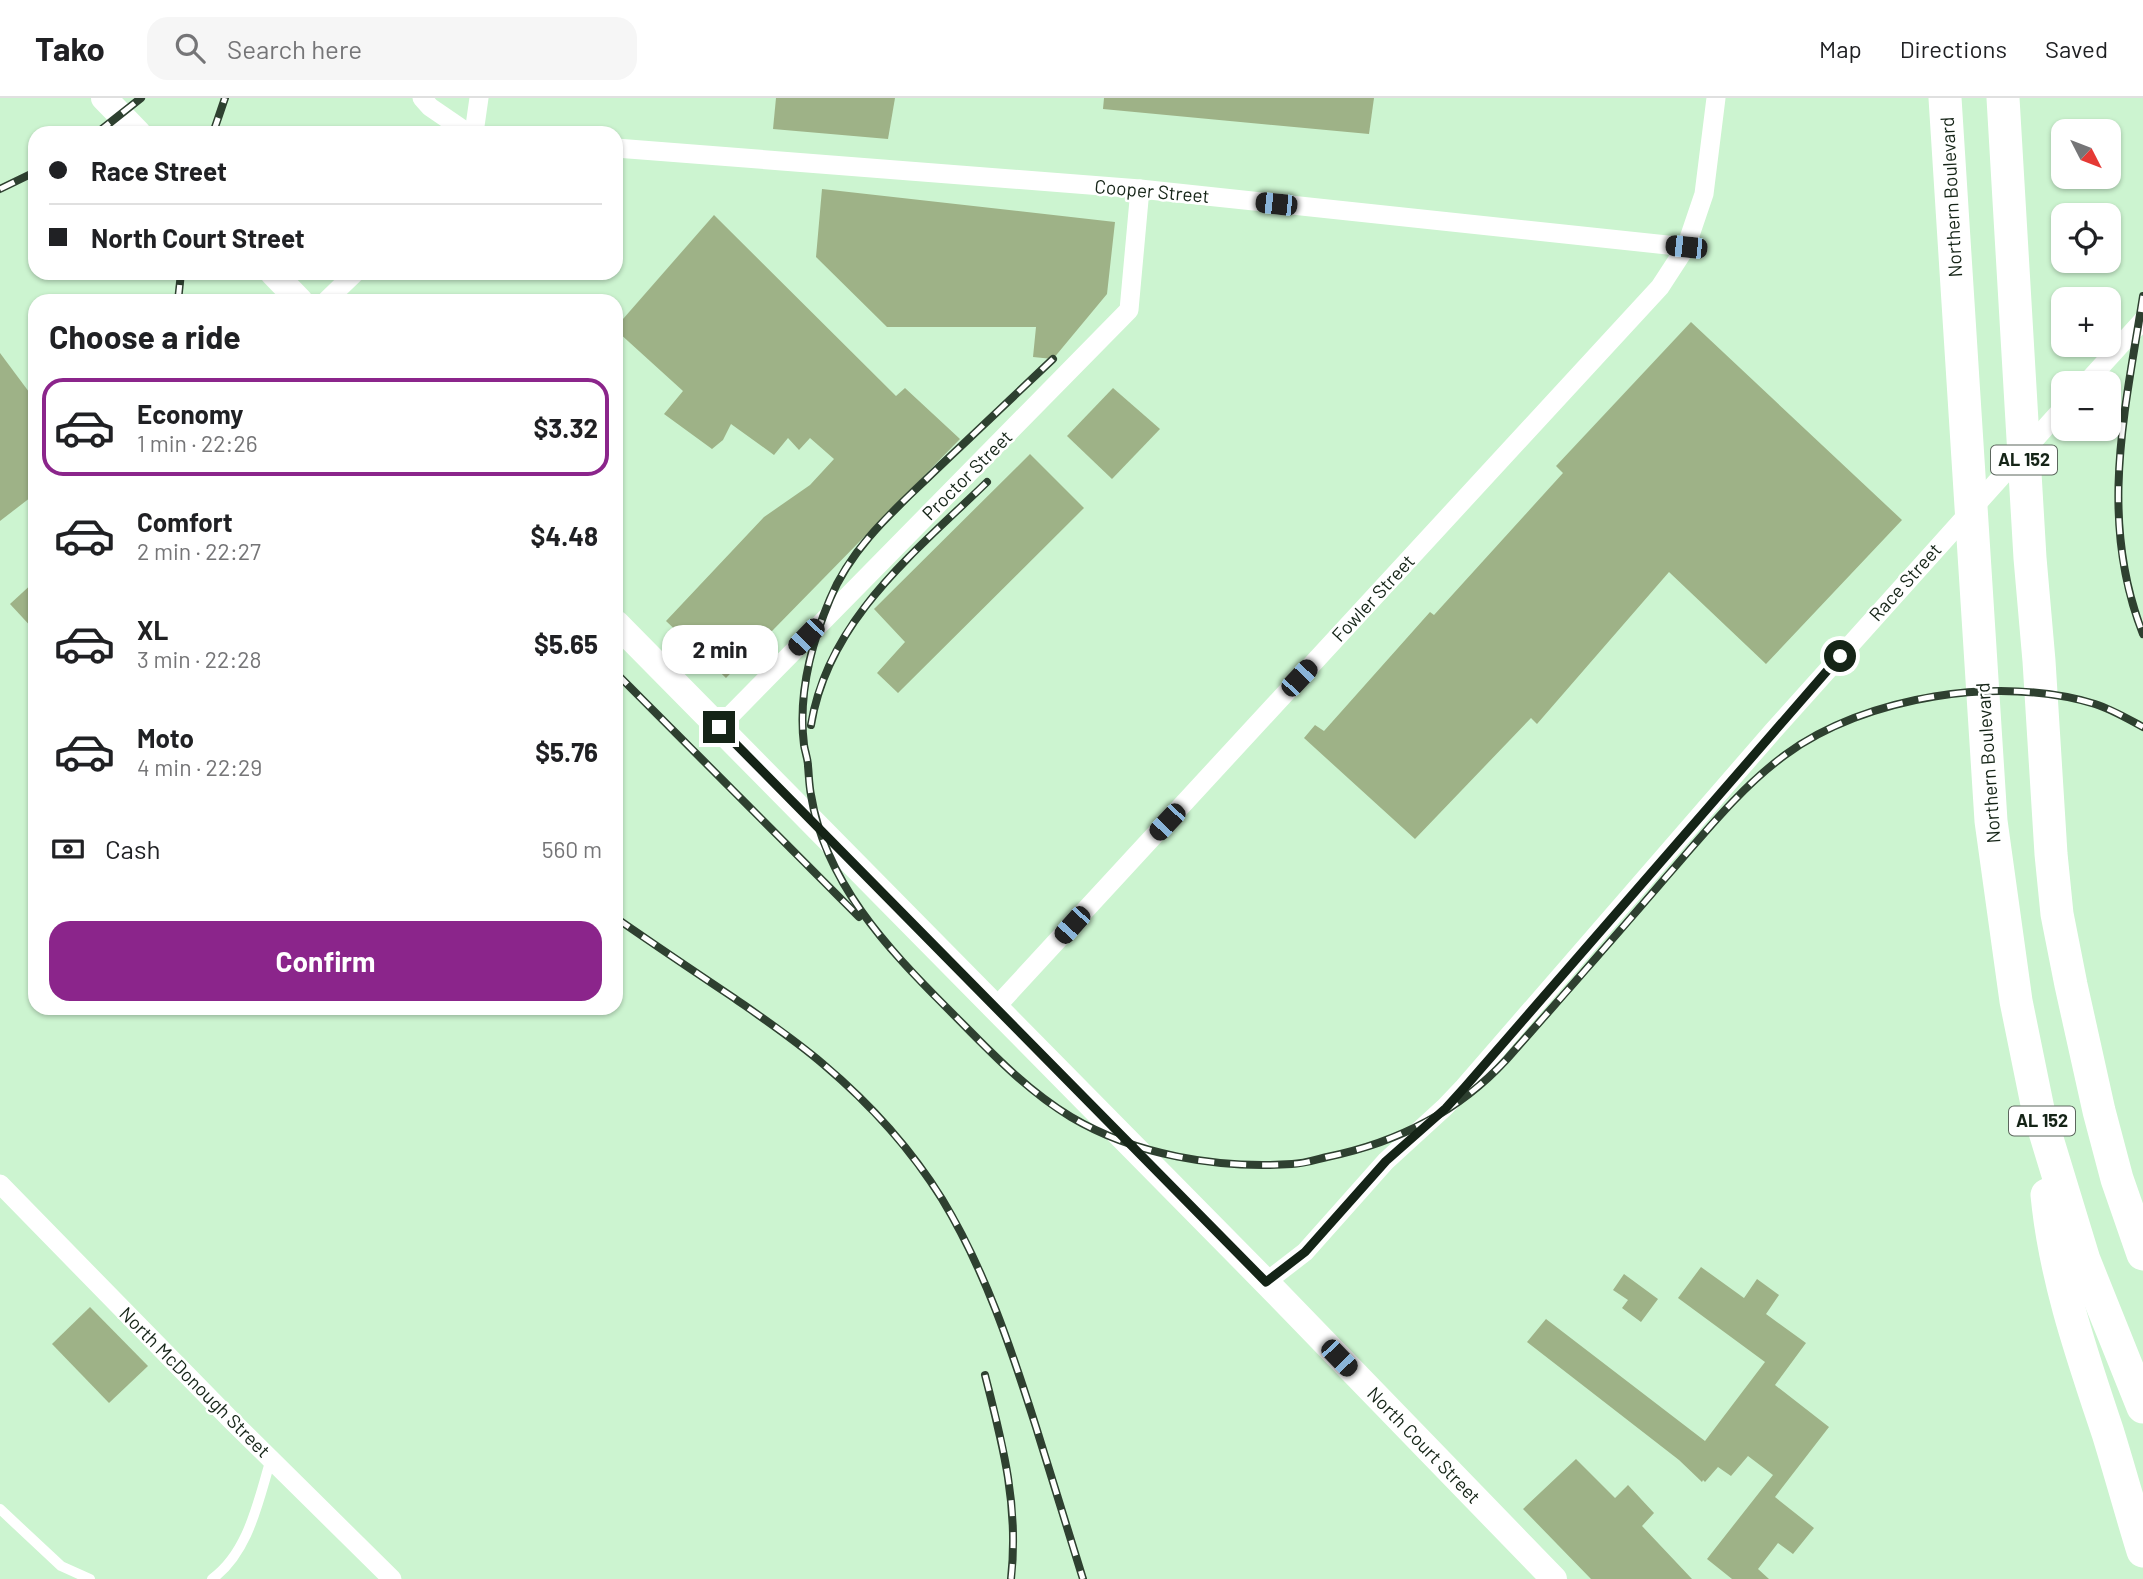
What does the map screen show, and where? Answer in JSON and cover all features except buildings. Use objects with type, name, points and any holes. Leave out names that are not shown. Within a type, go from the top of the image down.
[{"type":"highway","name":"Northern Boulevard","points":[[1945,98],[1991,821],[2014,987],[2026,1059],[2038,1109],[2084,1260],[2143,1407]]},
{"type":"highway","name":"AL 152","points":[[2003,98],[2029,558],[2057,914],[2099,1111],[2117,1179],[2143,1254]]},
{"type":"highway","points":[[2038,1109],[2049,1216],[2060,1279],[2143,1551]]},
{"type":"main road","points":[[104,98],[131,126]]},
{"type":"main road","points":[[280,280],[293,294]]},
{"type":"main road","name":"North Court Street","points":[[623,629],[1266,1282],[1554,1579]]},
{"type":"street","points":[[422,98],[430,107],[458,126]]},
{"type":"street","points":[[475,126],[480,98]]},
{"type":"street","name":"Fowler Street","points":[[996,1007],[1660,287],[1686,247],[1704,194],[1716,98]]},
{"type":"street","name":"Cooper Street","points":[[623,149],[1140,189],[1686,247]]},
{"type":"street","name":"Proctor Street","points":[[719,727],[1129,310],[1140,189]]},
{"type":"street","points":[[333,294],[348,280]]},
{"type":"street","points":[[2096,371],[2143,320]]},
{"type":"street","name":"Race Street","points":[[1266,1282],[1305,1252],[1386,1161],[1446,1108],[1782,721],[2051,421]]},
{"type":"street","name":"North McDonough Street","points":[[0,1184],[392,1579]]},
{"type":"lane","points":[[212,1579],[225,1570],[251,1528],[271,1459]]},
{"type":"lane","points":[[0,1509],[61,1566],[90,1579]]},
{"type":"railway","points":[[106,126],[141,98]]},
{"type":"railway","points":[[215,126],[225,98]]},
{"type":"railway","points":[[0,189],[28,175]]},
{"type":"railway","points":[[179,294],[180,280]]},
{"type":"railway","points":[[2143,296],[2123,423],[2118,507],[2121,549],[2129,591],[2143,634]]},
{"type":"railway","points":[[1053,359],[892,512],[863,544],[839,579],[817,634],[808,670],[803,708],[804,745],[818,827],[830,857],[844,885],[881,937],[902,962],[1021,1080],[1071,1117],[1122,1141],[1178,1157],[1206,1161],[1296,1164],[1377,1143],[1424,1123],[1467,1095],[1506,1060],[1708,828],[1752,782],[1785,755],[1817,735],[1854,718],[1893,705],[1934,696],[2018,691],[2058,695],[2095,704],[2143,727]]},
{"type":"railway","points":[[811,725],[820,687],[835,653],[855,621],[904,562],[987,482]]},
{"type":"railway","points":[[623,680],[859,917]]},
{"type":"railway","points":[[623,923],[768,1022],[823,1064],[888,1127],[930,1180],[971,1253],[996,1310],[1027,1397],[1083,1579]]},
{"type":"railway","points":[[985,1375],[1008,1476],[1013,1526],[1011,1579]]},
{"type":"route","points":[[719,727],[1266,1282],[1305,1252],[1386,1161],[1446,1108],[1840,656]]}]
